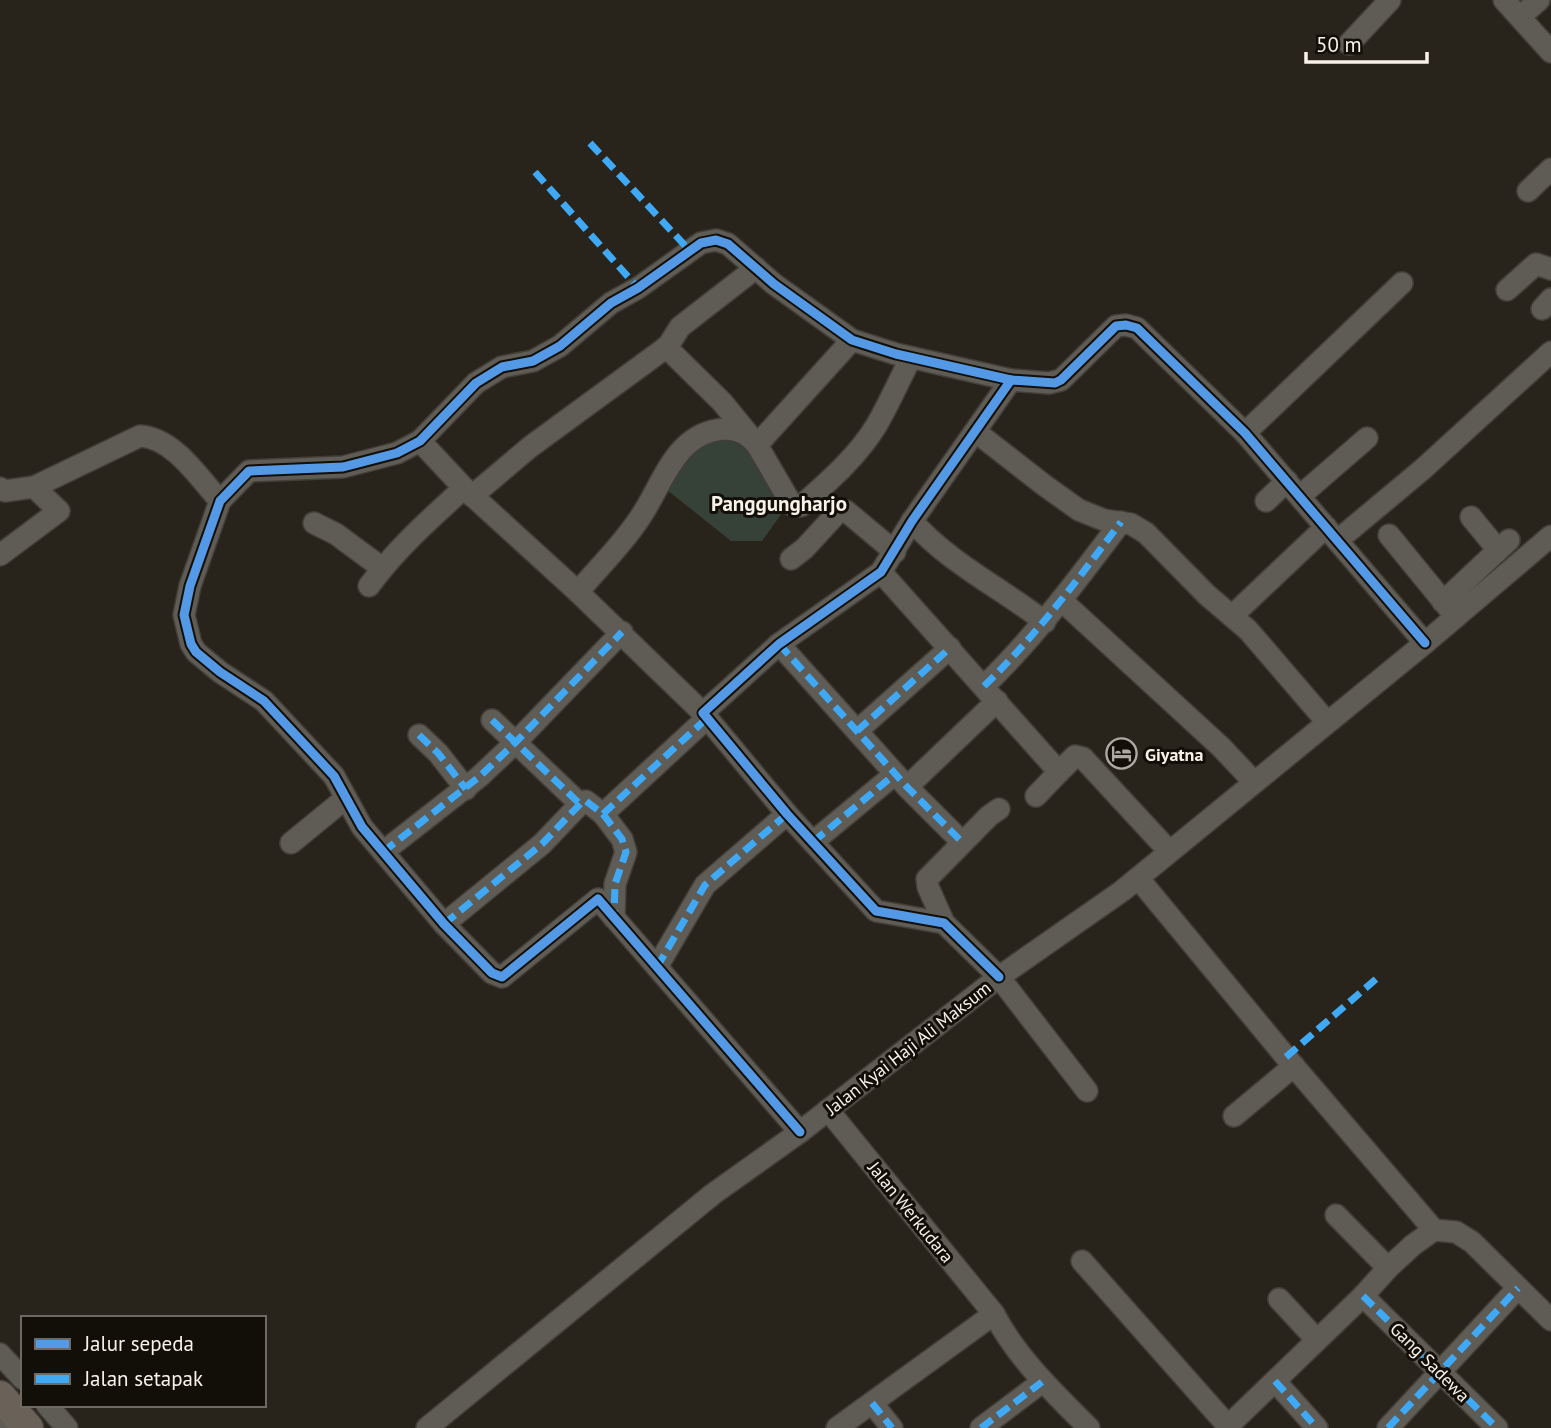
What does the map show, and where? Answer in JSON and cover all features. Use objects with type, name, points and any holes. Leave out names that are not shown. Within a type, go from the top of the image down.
[{"type":"highway","points":[[0,1375],[21,1398]]},
{"type":"highway","points":[[0,1396],[28,1428]]},
{"type":"highway","points":[[29,1407],[48,1428]]},
{"type":"street","points":[[1349,44],[1390,0]]},
{"type":"street","points":[[1504,0],[1551,52]]},
{"type":"street","points":[[1520,17],[1539,0]]},
{"type":"street","points":[[1528,191],[1551,169]]},
{"type":"street","points":[[800,1132],[600,900],[595,899],[502,977],[492,974],[444,924],[362,827],[334,776],[264,701],[220,672],[196,652],[191,644],[184,615],[190,586],[220,501],[249,471],[343,467],[397,453],[420,441],[476,383],[502,367],[533,361],[560,346],[611,303],[638,288],[701,243],[716,240],[728,244],[852,340],[911,358],[1011,380],[1049,383],[1061,380],[1116,326],[1137,328],[1245,433],[1425,643]]},
{"type":"street","points":[[1507,290],[1536,264],[1551,269]]},
{"type":"street","points":[[369,586],[382,568],[468,492],[666,347],[680,327],[756,268]]},
{"type":"street","points":[[1245,433],[1402,283]]},
{"type":"street","points":[[753,440],[852,340]]},
{"type":"street","points":[[666,347],[722,401],[753,440],[792,505],[802,506],[845,464],[875,427],[911,358]]},
{"type":"street","points":[[1232,616],[1332,533],[1423,469],[1551,352]]},
{"type":"street","points":[[603,814],[779,644],[881,572],[912,522],[1011,380]]},
{"type":"street","points":[[578,592],[638,521],[675,456],[695,436],[712,430],[730,429],[753,440]]},
{"type":"street","points":[[976,432],[1079,510],[1104,520],[1131,524],[1146,533],[1207,595],[1248,630],[1327,722]]},
{"type":"street","points":[[0,488],[5,491],[34,487],[129,440],[152,436],[173,450],[220,501]]},
{"type":"street","points":[[1266,501],[1294,489],[1367,438]]},
{"type":"street","points":[[420,441],[468,492],[622,632],[705,715],[787,814],[879,913],[944,923]]},
{"type":"street","points":[[0,555],[59,511],[34,487]]},
{"type":"street","points":[[791,559],[805,548],[839,511],[846,511],[895,552]]},
{"type":"street","points":[[1389,535],[1450,610],[1504,545],[1471,517]]},
{"type":"street","points":[[912,522],[949,555],[1045,622]]},
{"type":"street","points":[[813,842],[901,781],[990,693],[1011,660],[1045,622],[1121,522]]},
{"type":"street","points":[[313,523],[336,534],[382,568]]},
{"type":"street","name":"Jalan Kyai Haji Ali Maksum","points":[[428,1428],[713,1194],[800,1132],[999,977],[1122,891],[1425,643],[1450,610],[1551,536]]},
{"type":"street","points":[[881,572],[1059,772]]},
{"type":"street","points":[[1060,600],[1221,747],[1254,782]]},
{"type":"street","points":[[383,852],[466,789],[515,743],[622,632]]},
{"type":"street","points":[[779,644],[901,781],[962,842]]},
{"type":"street","points":[[857,731],[950,648]]},
{"type":"street","points":[[492,720],[580,804]]},
{"type":"street","points":[[419,735],[438,753],[466,789]]},
{"type":"street","points":[[1036,796],[1075,756],[1083,758],[1169,851]]},
{"type":"street","points":[[291,843],[346,798]]},
{"type":"street","points":[[444,924],[542,844],[586,801],[603,814],[622,839],[626,852],[615,884],[614,918]]},
{"type":"street","points":[[999,809],[962,842],[928,879],[928,887],[944,923],[999,977],[1087,1091]]},
{"type":"street","points":[[657,967],[705,885],[787,814]]},
{"type":"street","points":[[1138,878],[1434,1230]]},
{"type":"street","points":[[1234,1116],[1294,1066]]},
{"type":"street","name":"Jalan Werkudara","points":[[828,1110],[994,1314],[1001,1328],[1042,1382],[1089,1428]]},
{"type":"street","points":[[1336,1214],[1388,1268]]},
{"type":"street","points":[[1082,1261],[1227,1427],[1363,1296],[1388,1268],[1434,1230],[1449,1230],[1463,1236],[1551,1320]]},
{"type":"street","points":[[1388,1428],[1518,1288]]},
{"type":"street","name":"Gang Sadewa","points":[[1363,1296],[1497,1428]]},
{"type":"street","points":[[1279,1299],[1317,1340]]},
{"type":"street","points":[[837,1428],[994,1314]]},
{"type":"street","points":[[0,1354],[21,1377]]},
{"type":"street","points":[[1275,1381],[1317,1428]]},
{"type":"street","points":[[981,1428],[1042,1382]]},
{"type":"street","points":[[872,1403],[892,1428]]},
{"type":"street","points":[[49,1407],[67,1428]]},
{"type":"street","points":[[0,1420],[7,1428]]},
{"type":"green space","points":[[711,424],[747,443],[787,506],[762,541],[731,541],[657,482]]},
{"type":"marked path","points":[[590,143],[690,251]]},
{"type":"marked path","points":[[535,172],[638,288]]},
{"type":"marked path","points":[[984,686],[1039,627],[1121,522]]},
{"type":"marked path","points":[[383,852],[479,777],[622,632]]},
{"type":"marked path","points":[[779,644],[907,787],[962,842]]},
{"type":"marked path","points":[[857,731],[950,648]]},
{"type":"marked path","points":[[444,924],[542,844],[582,802],[586,801],[603,814],[707,718]]},
{"type":"marked path","points":[[492,720],[580,804]]},
{"type":"marked path","points":[[419,735],[438,753],[466,789]]},
{"type":"marked path","points":[[813,842],[895,774]]},
{"type":"marked path","points":[[603,814],[622,839],[626,852],[615,884],[614,917]]},
{"type":"marked path","points":[[657,967],[705,885],[787,814]]},
{"type":"marked path","points":[[1286,1057],[1376,979]]},
{"type":"marked path","points":[[1388,1428],[1518,1288]]},
{"type":"marked path","points":[[1363,1296],[1497,1428]]},
{"type":"marked path","points":[[1275,1381],[1317,1428]]},
{"type":"marked path","points":[[981,1428],[1042,1382]]},
{"type":"marked path","points":[[872,1403],[892,1428]]},
{"type":"cycle path","points":[[800,1132],[598,899],[502,977],[492,973],[444,924],[362,827],[334,776],[264,701],[220,672],[196,652],[191,644],[184,615],[190,586],[220,501],[249,471],[343,467],[397,453],[420,441],[476,383],[502,367],[533,361],[560,346],[611,303],[638,288],[701,243],[716,240],[728,244],[774,284],[852,340],[896,354],[1011,380]]},
{"type":"cycle path","points":[[999,977],[944,923],[876,911],[787,814],[703,713],[779,644],[881,572],[912,521],[1011,380],[1055,383],[1116,326],[1137,328],[1245,433],[1425,643]]},
{"type":"place","name":"Giyatna","points":[[1122,754]]},
{"type":"district","name":"Panggungharjo","points":[[779,503]]}]
